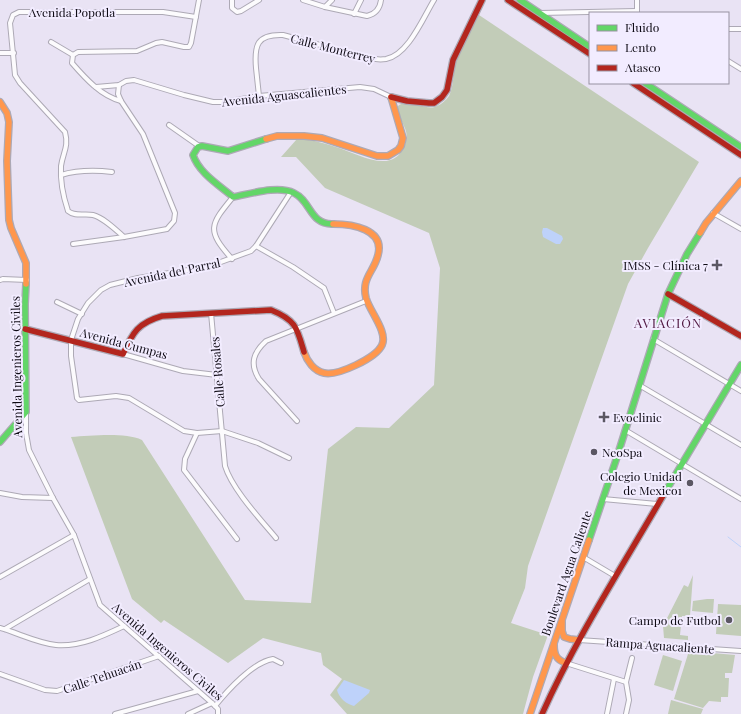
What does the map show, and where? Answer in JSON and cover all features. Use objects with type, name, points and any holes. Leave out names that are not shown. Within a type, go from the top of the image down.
[{"type":"street","points":[[73,55],[78,52],[137,50],[162,42],[184,47],[189,46],[191,43],[199,0]]},
{"type":"street","points":[[232,0],[232,8],[237,12],[259,0]]},
{"type":"street","points":[[303,0],[363,16],[372,15],[377,11],[381,0]]},
{"type":"street","points":[[325,7],[332,0]]},
{"type":"street","points":[[354,14],[361,0]]},
{"type":"street","name":"Calle Monterrey","points":[[259,96],[255,55],[256,48],[265,38],[274,35],[284,35],[375,60],[386,59],[396,55],[404,49],[434,0]]},
{"type":"street","points":[[391,97],[407,101],[429,103],[434,103],[442,98],[447,90],[453,60],[482,0]]},
{"type":"street","points":[[478,10],[486,0]]},
{"type":"street","points":[[508,0],[589,53]]},
{"type":"street","points":[[520,0],[589,46]]},
{"type":"street","points":[[637,0],[637,12]]},
{"type":"street","name":"Avenida Popotla","points":[[124,237],[100,218],[93,215],[75,214],[68,211],[63,194],[61,175],[67,140],[65,132],[20,83],[15,75],[10,23],[13,15],[19,12],[163,12],[196,17]]},
{"type":"street","points":[[540,13],[589,12]]},
{"type":"street","points":[[729,29],[741,29]]},
{"type":"street","points":[[50,42],[73,55]]},
{"type":"street","points":[[0,53],[14,53]]},
{"type":"street","points":[[73,55],[72,63],[96,87],[114,99],[121,101]]},
{"type":"street","points":[[729,61],[741,69]]},
{"type":"street","name":"Avenida Aguascalientes","points":[[96,87],[119,85],[126,81],[134,80],[213,102],[224,102],[259,96],[360,87],[374,89],[391,97]]},
{"type":"street","points":[[635,84],[741,155]]},
{"type":"street","points":[[646,84],[741,147]]},
{"type":"street","points":[[73,244],[167,229],[174,221],[175,213],[143,134],[118,94],[119,85]]},
{"type":"street","points":[[169,125],[200,146],[208,146],[228,151],[277,136],[304,136],[322,138],[376,156],[388,156],[398,150],[401,146],[403,138],[391,97]]},
{"type":"street","name":"Avenida Ingenieros Civiles","points":[[0,102],[7,113],[9,122],[7,161],[9,220],[26,263],[26,433],[29,450],[53,498],[74,535],[100,606],[213,704],[218,713]]},
{"type":"street","points":[[200,146],[196,149],[193,155],[196,163],[233,196]]},
{"type":"street","points":[[61,175],[72,171],[112,172]]},
{"type":"street","name":"Boulevard Agua Caliente","points":[[530,714],[562,616],[603,499],[668,294],[687,254],[713,213],[741,181]]},
{"type":"street","points":[[123,354],[134,330],[140,324],[148,320],[162,316],[271,310],[285,315],[296,328],[307,360],[310,365],[321,372],[328,373],[338,371],[370,357],[382,347],[384,334],[366,301],[365,285],[376,261],[379,250],[375,238],[363,227],[356,225],[324,224],[304,201],[296,194],[291,192],[275,190],[233,196],[216,218],[214,230],[219,245],[232,259]]},
{"type":"street","name":"Avenida del Parral","points":[[222,431],[197,433],[189,432],[178,428],[129,398],[116,396],[79,400],[77,398],[71,356],[71,340],[78,319],[88,303],[101,290],[110,285],[138,278],[207,267],[251,252],[291,192]]},
{"type":"street","points":[[713,213],[741,229]]},
{"type":"street","points":[[256,246],[293,267],[324,288],[334,313]]},
{"type":"street","points":[[0,280],[27,280]]},
{"type":"street","points":[[668,294],[741,336]]},
{"type":"street","points":[[297,421],[258,379],[253,367],[256,352],[266,341],[366,301]]},
{"type":"street","points":[[57,302],[82,314]]},
{"type":"street","name":"Calle Rosales","points":[[211,313],[224,460],[227,473],[250,506],[276,538]]},
{"type":"street","name":"Avenida Cumpas","points":[[25,329],[183,371],[217,375]]},
{"type":"street","points":[[653,339],[741,391]]},
{"type":"street","points":[[542,714],[566,663],[615,576],[741,365]]},
{"type":"street","points":[[639,385],[741,445]]},
{"type":"street","points":[[0,442],[26,412]]},
{"type":"street","points":[[625,430],[741,499]]},
{"type":"street","points":[[222,431],[258,443],[289,458]]},
{"type":"street","points":[[197,433],[185,459],[184,470],[238,539]]},
{"type":"street","points":[[0,493],[22,497],[53,498]]},
{"type":"street","points":[[603,499],[657,504]]},
{"type":"street","points":[[0,577],[74,535]]},
{"type":"street","points":[[583,557],[615,576]]},
{"type":"street","points":[[5,629],[90,579]]},
{"type":"street","points":[[562,616],[562,629],[565,638],[570,640],[579,640]]},
{"type":"street","points":[[0,628],[57,645],[71,644],[94,639],[124,626]]},
{"type":"street","points":[[554,640],[555,656],[557,660],[626,682]]},
{"type":"street","name":"Rampa Aguacaliente","points":[[579,640],[741,651]]},
{"type":"street","name":"Calle Tehuacán","points":[[0,674],[45,690],[57,691],[159,656]]},
{"type":"street","points":[[626,714],[630,700],[626,682],[632,658]]},
{"type":"street","points":[[188,714],[213,704],[230,687],[260,664],[273,659],[281,663]]},
{"type":"street","points":[[607,714],[614,679]]},
{"type":"street","points":[[115,714],[198,691]]},
{"type":"green space","points":[[479,15],[699,162],[628,284],[528,566],[525,588],[511,623],[548,635],[533,677],[523,714],[347,714],[330,695],[342,679],[323,665],[321,653],[263,638],[228,663],[164,620],[161,623],[132,599],[71,437],[117,435],[142,440],[245,600],[311,603],[328,449],[356,427],[389,428],[434,385],[440,268],[429,233],[325,188],[296,157],[281,157],[297,139],[336,147],[366,158],[386,161],[394,159],[401,152],[407,136],[405,127],[399,115],[398,106],[407,103],[433,107],[441,104],[447,99],[452,88],[458,56]]},
{"type":"green space","points":[[693,575],[690,616],[682,616],[680,635],[688,636],[688,640],[664,638],[663,626],[684,585],[688,587]]},
{"type":"green space","points":[[714,599],[713,613],[692,611],[693,601]]},
{"type":"green space","name":"Campo de Futbol","points":[[718,604],[741,605],[741,636],[716,634]]},
{"type":"green space","points":[[690,651],[735,655],[732,673],[725,673],[725,678],[729,678],[728,697],[721,697],[721,702],[709,701],[703,708],[674,699]]},
{"type":"green space","points":[[663,655],[682,661],[673,691],[654,685]]},
{"type":"green space","points":[[671,700],[703,709],[701,714],[668,714]]},
{"type":"water","points":[[543,228],[547,228],[562,236],[563,239],[560,244],[556,244],[543,237]]},
{"type":"water","points":[[344,680],[370,690],[369,693],[354,706],[348,704],[341,698],[337,690]]},
{"type":"waterway","points":[[728,537],[741,547]]},
{"type":"traffic: fast","points":[[520,0],[589,46]]},
{"type":"traffic: fast","points":[[646,84],[741,147]]},
{"type":"traffic: fast","points":[[266,139],[228,151],[202,146],[198,147],[193,155],[205,173],[233,197],[272,190],[287,191],[300,197],[315,217],[320,221],[333,224]]},
{"type":"traffic: fast","points":[[589,540],[617,457],[668,294],[687,254],[700,233]]},
{"type":"traffic: fast","points":[[0,442],[26,412],[26,284]]},
{"type":"traffic: fast","points":[[664,494],[741,365]]},
{"type":"traffic: slow","points":[[266,139],[277,136],[322,138],[377,156],[388,156],[398,150],[401,146],[403,138],[391,97]]},
{"type":"traffic: slow","points":[[0,102],[7,113],[9,122],[7,161],[9,220],[26,263],[26,284]]},
{"type":"traffic: slow","points":[[700,233],[706,223],[741,181]]},
{"type":"traffic: slow","points":[[304,352],[314,368],[320,372],[330,373],[338,372],[356,365],[372,355],[382,345],[383,334],[368,304],[365,291],[365,285],[378,255],[379,246],[377,239],[372,234],[357,227],[333,224]]},
{"type":"traffic: slow","points":[[530,714],[589,540]]},
{"type":"traffic: slow","points":[[562,622],[564,637],[579,640]]},
{"type":"traffic: slow","points":[[554,645],[556,656],[566,663]]},
{"type":"traffic: jam","points":[[391,97],[407,101],[429,103],[434,103],[442,97],[447,90],[453,60],[482,0]]},
{"type":"traffic: jam","points":[[508,0],[589,53]]},
{"type":"traffic: jam","points":[[634,84],[741,155]]},
{"type":"traffic: jam","points":[[668,294],[741,336]]},
{"type":"traffic: jam","points":[[25,329],[123,354],[137,329],[147,322],[162,316],[271,310],[291,321],[297,331],[304,352]]},
{"type":"traffic: jam","points":[[542,714],[584,630],[664,494]]},
{"type":"place","name":"IMSS - Clínica 7","points":[[717,265]]},
{"type":"place","name":"Evoclinic","points":[[604,417]]},
{"type":"place","name":"NeoSpa","points":[[594,452]]},
{"type":"place","name":"Colegio Unidad de Mexico1","points":[[690,483]]},
{"type":"place","name":"Campo de Futbol","points":[[729,620]]},
{"type":"district","name":"AVIACIÓN","points":[[668,322]]}]
